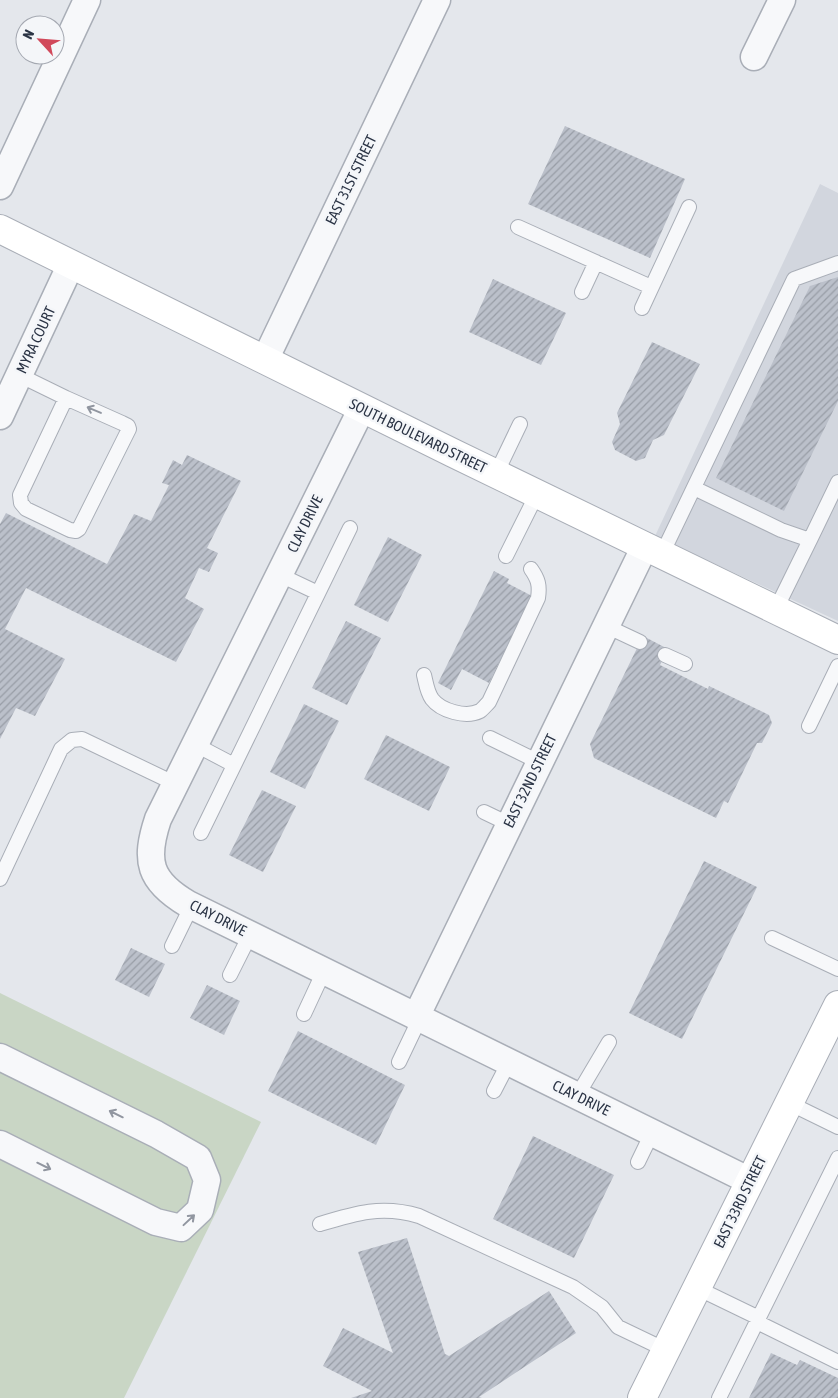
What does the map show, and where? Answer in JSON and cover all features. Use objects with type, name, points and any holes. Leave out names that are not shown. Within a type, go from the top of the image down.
[{"type":"main road","name":"SOUTH BOULEVARD STREET","points":[[0,229],[496,474],[838,640]]},
{"type":"main road","name":"EAST 33RD STREET","points":[[642,1398],[838,1005]]},
{"type":"street","points":[[0,186],[87,0]]},
{"type":"street","name":"EAST 31ST STREET","points":[[265,360],[437,0]]},
{"type":"street","points":[[754,57],[782,0]]},
{"type":"street","name":"MYRA COURT","points":[[0,416],[72,264]]},
{"type":"street","name":"CLAY DRIVE","points":[[362,408],[158,819],[151,840],[150,855],[154,874],[173,895],[250,935],[750,1181]]},
{"type":"street","name":"EAST 32ND STREET","points":[[418,1017],[509,824],[606,626],[653,550]]},
{"type":"street","points":[[0,1057],[156,1134],[198,1158],[207,1180],[200,1210],[181,1228],[156,1222],[0,1144]]},
{"type":"lane","points":[[642,308],[689,207]]},
{"type":"lane","points":[[518,227],[651,287]]},
{"type":"lane","points":[[582,292],[596,262]]},
{"type":"lane","points":[[653,550],[694,488],[794,280],[838,263]]},
{"type":"lane","points":[[19,375],[128,426],[128,433],[79,529],[76,531],[70,530],[26,509],[21,503],[20,495],[66,398]]},
{"type":"lane","points":[[496,474],[520,424]]},
{"type":"lane","points":[[776,609],[838,482]]},
{"type":"lane","points":[[694,488],[781,530],[810,540]]},
{"type":"lane","points":[[506,556],[537,494]]},
{"type":"lane","points":[[201,833],[350,528]]},
{"type":"lane","points":[[424,676],[431,698],[438,705],[466,714],[481,711],[489,702],[538,598],[540,587],[531,569]]},
{"type":"lane","points":[[280,574],[318,593]]},
{"type":"lane","points":[[606,626],[640,642]]},
{"type":"lane","points":[[665,655],[685,664]]},
{"type":"lane","points":[[809,726],[838,666]]},
{"type":"lane","points":[[490,738],[540,762]]},
{"type":"lane","points":[[0,878],[61,749],[72,740],[82,739],[176,784]]},
{"type":"lane","points":[[196,744],[234,765]]},
{"type":"lane","points":[[484,812],[509,824]]},
{"type":"lane","points":[[172,946],[192,905]]},
{"type":"lane","points":[[230,975],[250,935]]},
{"type":"lane","points":[[772,938],[838,969]]},
{"type":"lane","points":[[304,1014],[324,971]]},
{"type":"lane","points":[[399,1062],[418,1017]]},
{"type":"lane","points":[[577,1096],[609,1042]]},
{"type":"lane","points":[[494,1091],[508,1062]]},
{"type":"lane","points":[[789,1104],[838,1127]]},
{"type":"lane","points":[[638,1162],[652,1133]]},
{"type":"lane","points":[[719,1398],[838,1158]]},
{"type":"lane","points":[[320,1224],[386,1209],[403,1211],[419,1216],[573,1287],[602,1307],[618,1327],[666,1350]]},
{"type":"lane","points":[[698,1288],[838,1362]]},
{"type":"shaded area","points":[[820,184],[838,193],[838,621],[655,536]]},
{"type":"green space","points":[[0,993],[261,1122],[124,1398],[0,1398]]},
{"type":"building","points":[[565,126],[685,179],[650,258],[528,204]]},
{"type":"building","points":[[838,277],[838,401],[784,511],[716,478],[810,286]]},
{"type":"building","points":[[493,279],[566,313],[541,365],[469,332]]},
{"type":"building","points":[[652,342],[700,364],[664,435],[653,440],[645,458],[636,461],[615,450],[612,442],[620,424],[617,413]]},
{"type":"building","points":[[187,455],[241,481],[207,548],[218,553],[209,572],[199,568],[185,598],[204,609],[176,662],[26,588],[5,629],[65,659],[35,716],[16,708],[0,739],[0,524],[6,513],[107,564],[134,514],[151,521],[169,485],[162,483],[173,460],[182,465]]},
{"type":"building","points":[[388,537],[422,555],[388,622],[354,605]]},
{"type":"building","points":[[494,571],[509,579],[507,583],[532,596],[489,683],[462,669],[451,690],[438,683]]},
{"type":"building","points":[[346,621],[381,638],[347,705],[312,688]]},
{"type":"building","points":[[643,636],[668,649],[660,665],[708,689],[709,686],[769,715],[772,723],[762,743],[757,743],[728,803],[724,801],[716,818],[594,758],[590,744]]},
{"type":"building","points":[[304,704],[339,721],[305,789],[270,772]]},
{"type":"building","points":[[386,735],[450,767],[429,811],[364,779]]},
{"type":"building","points":[[262,790],[296,806],[263,872],[229,855]]},
{"type":"building","points":[[704,861],[757,887],[682,1039],[629,1013]]},
{"type":"building","points":[[131,948],[165,964],[149,997],[115,980]]},
{"type":"building","points":[[207,985],[240,1001],[224,1035],[190,1018]]},
{"type":"building","points":[[298,1031],[405,1085],[376,1145],[268,1091]]},
{"type":"building","points":[[533,1136],[614,1175],[574,1258],[493,1219]]},
{"type":"building","points":[[407,1238],[445,1354],[449,1356],[549,1291],[576,1333],[479,1397],[482,1398],[351,1398],[372,1391],[323,1366],[343,1328],[393,1353],[358,1252]]},
{"type":"building","points":[[771,1353],[797,1365],[800,1360],[838,1378],[838,1398],[749,1398]]}]
